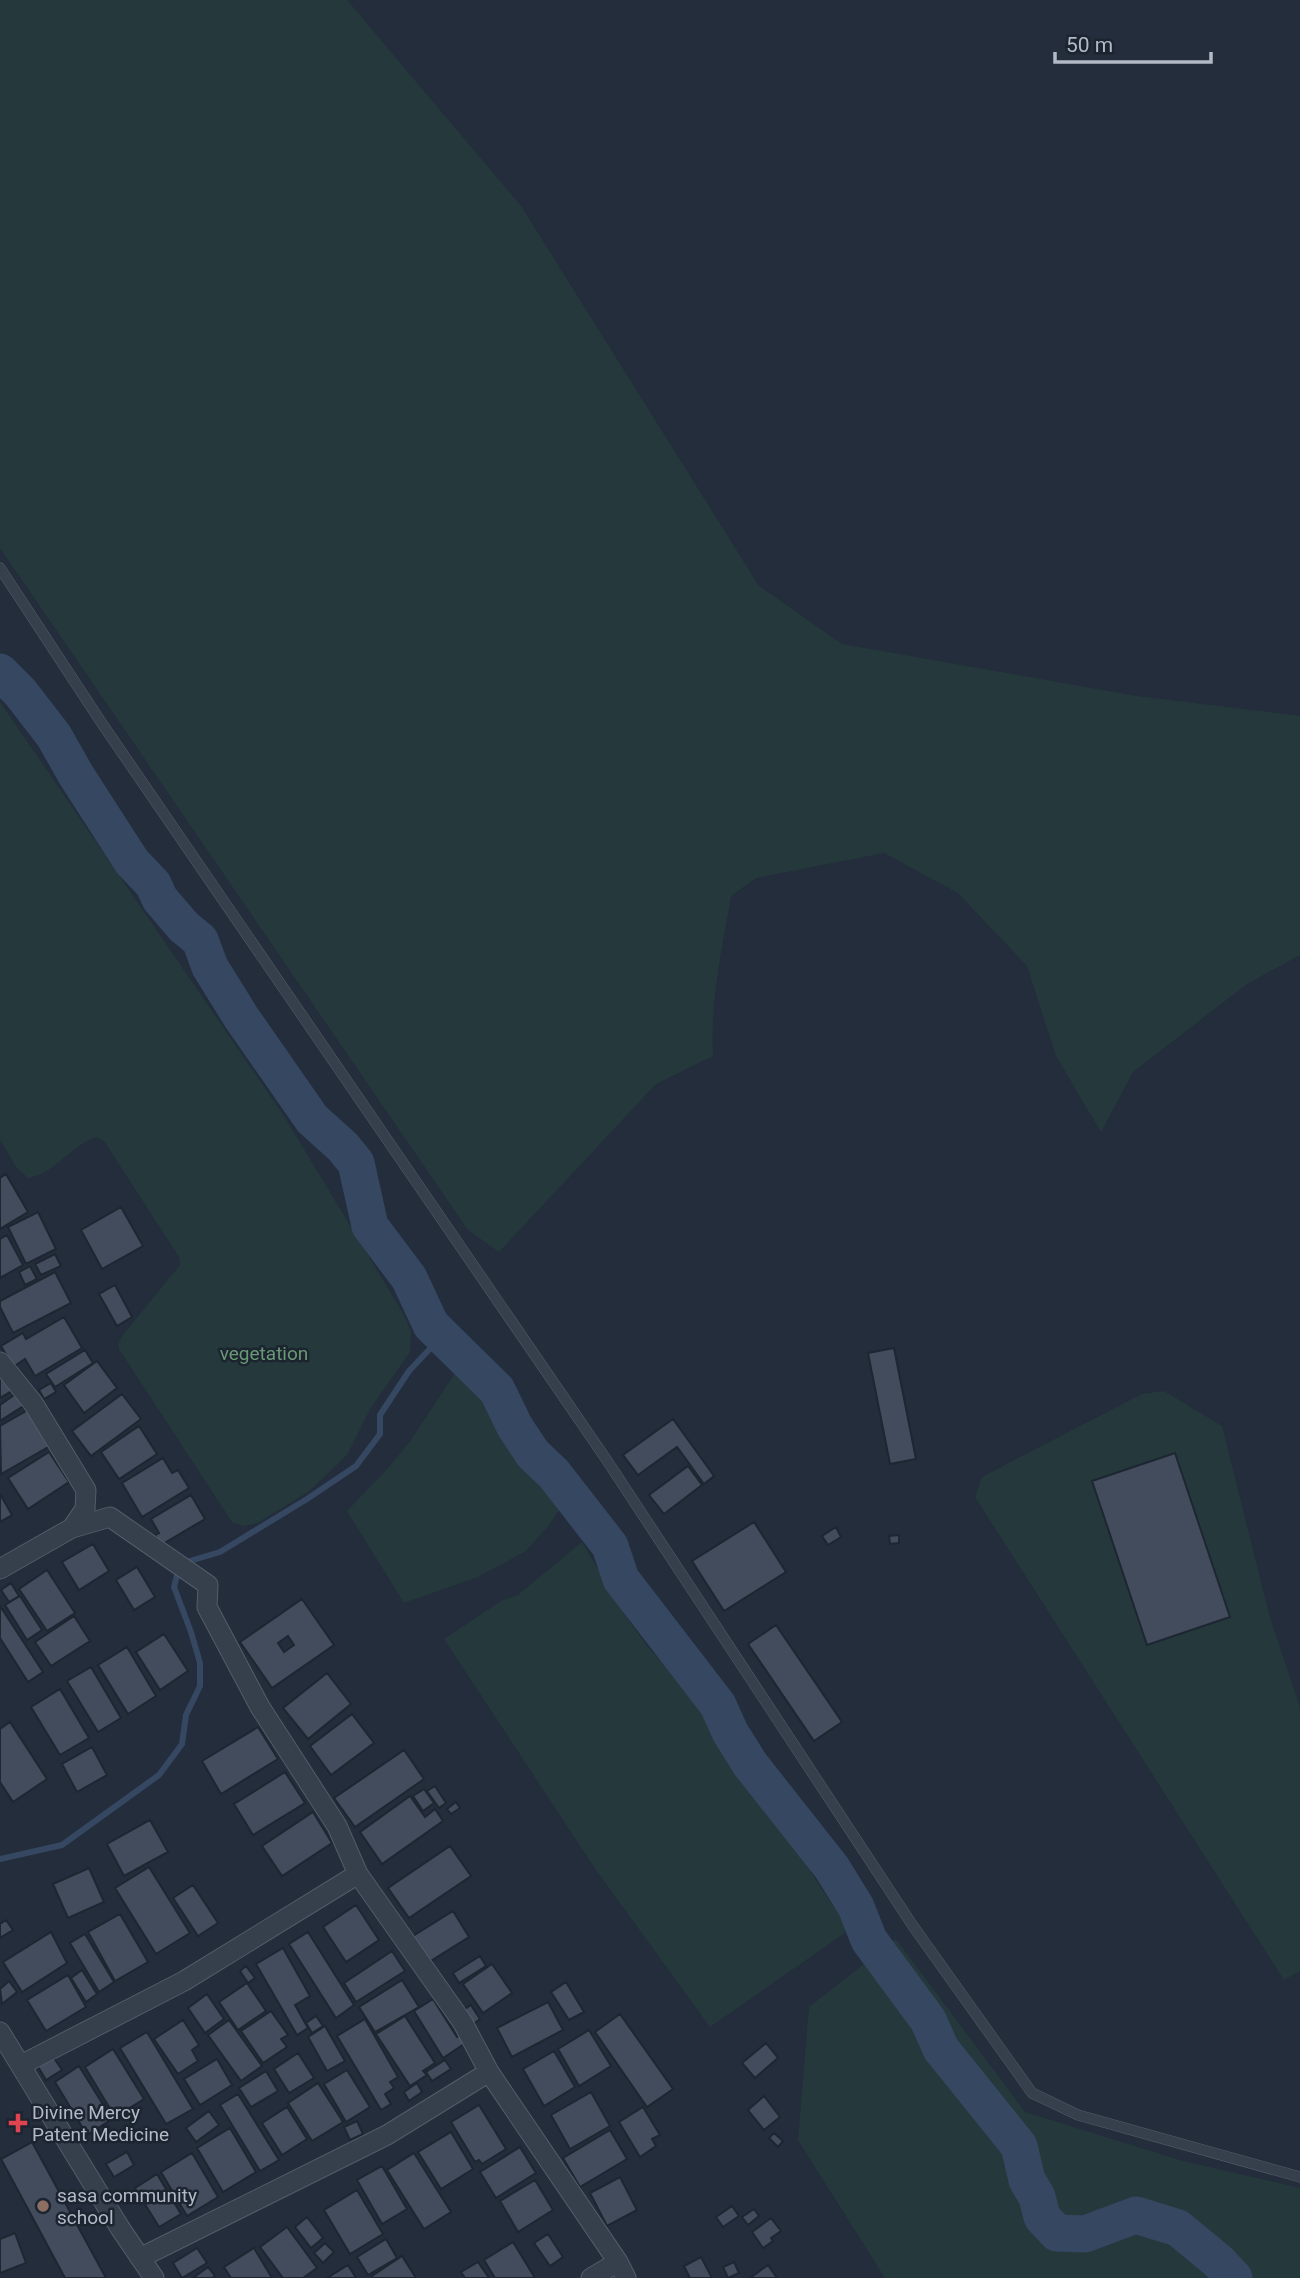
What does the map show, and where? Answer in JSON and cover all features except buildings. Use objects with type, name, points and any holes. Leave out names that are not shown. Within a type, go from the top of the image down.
[{"type":"street","points":[[0,1362],[33,1403],[86,1490],[85,1509],[72,1528]]},
{"type":"street","points":[[0,1569],[72,1528],[110,1517],[208,1585],[207,1607],[260,1707],[337,1826],[358,1874],[463,2023],[489,2072],[622,2270],[592,2278]]},
{"type":"street","points":[[21,2065],[184,1981],[358,1874]]},
{"type":"street","points":[[0,2032],[154,2278]]},
{"type":"street","points":[[140,2258],[387,2135],[489,2072]]},
{"type":"lane","points":[[0,568],[101,723],[606,1459],[913,1926],[1032,2093],[1078,2115],[1300,2177]]},
{"type":"green space","points":[[0,0],[347,0],[521,206],[759,586],[842,644],[1137,696],[1300,716],[1300,955],[1247,984],[1133,1072],[1101,1132],[1056,1056],[1027,966],[958,893],[884,853],[756,878],[731,896],[715,995],[713,1056],[656,1084],[499,1252],[468,1230],[0,548]]},
{"type":"green space","name":"vegetation","points":[[0,702],[284,1116],[404,1315],[411,1331],[410,1352],[370,1409],[347,1455],[308,1492],[257,1523],[243,1526],[232,1522],[119,1349],[123,1335],[180,1265],[179,1257],[104,1141],[97,1137],[88,1141],[48,1170],[28,1178],[17,1168],[0,1140]]},
{"type":"green space","points":[[457,1370],[503,1405],[564,1503],[526,1551],[478,1577],[404,1603],[347,1511],[411,1440]]},
{"type":"green space","points":[[1164,1391],[1222,1426],[1270,1618],[1300,1707],[1300,1971],[1284,1980],[975,1497],[982,1477],[1142,1394]]},
{"type":"green space","points":[[582,1542],[625,1615],[647,1646],[702,1707],[849,1930],[710,2027],[594,1867],[444,1639],[501,1601],[518,1595]]},
{"type":"green space","points":[[896,1939],[1025,2112],[1183,2161],[1300,2188],[1300,2278],[885,2278],[798,2140],[809,2007]]},
{"type":"waterway","points":[[0,672],[20,692],[54,736],[132,862],[153,884],[160,899],[184,927],[200,940],[210,967],[241,1017],[312,1119],[343,1147],[356,1163],[370,1226],[409,1278],[431,1325],[497,1390],[515,1427],[533,1454],[554,1474],[610,1546],[621,1579],[718,1705],[730,1732],[750,1764],[832,1868],[856,1907],[869,1940],[928,2020],[941,2049],[1019,2146],[1027,2180],[1037,2197],[1042,2217],[1057,2233],[1085,2234],[1136,2215],[1178,2228],[1234,2278]]},
{"type":"waterway","points":[[0,1859],[62,1845],[159,1775],[182,1744],[186,1715],[200,1686],[200,1663],[174,1587],[180,1564],[220,1552],[356,1466],[380,1434],[380,1415],[409,1371],[443,1335]]},
{"type":"place","name":"Divine Mercy Patent Medicine","points":[[18,2123]]},
{"type":"place","name":"sasa community school","points":[[43,2206]]}]
